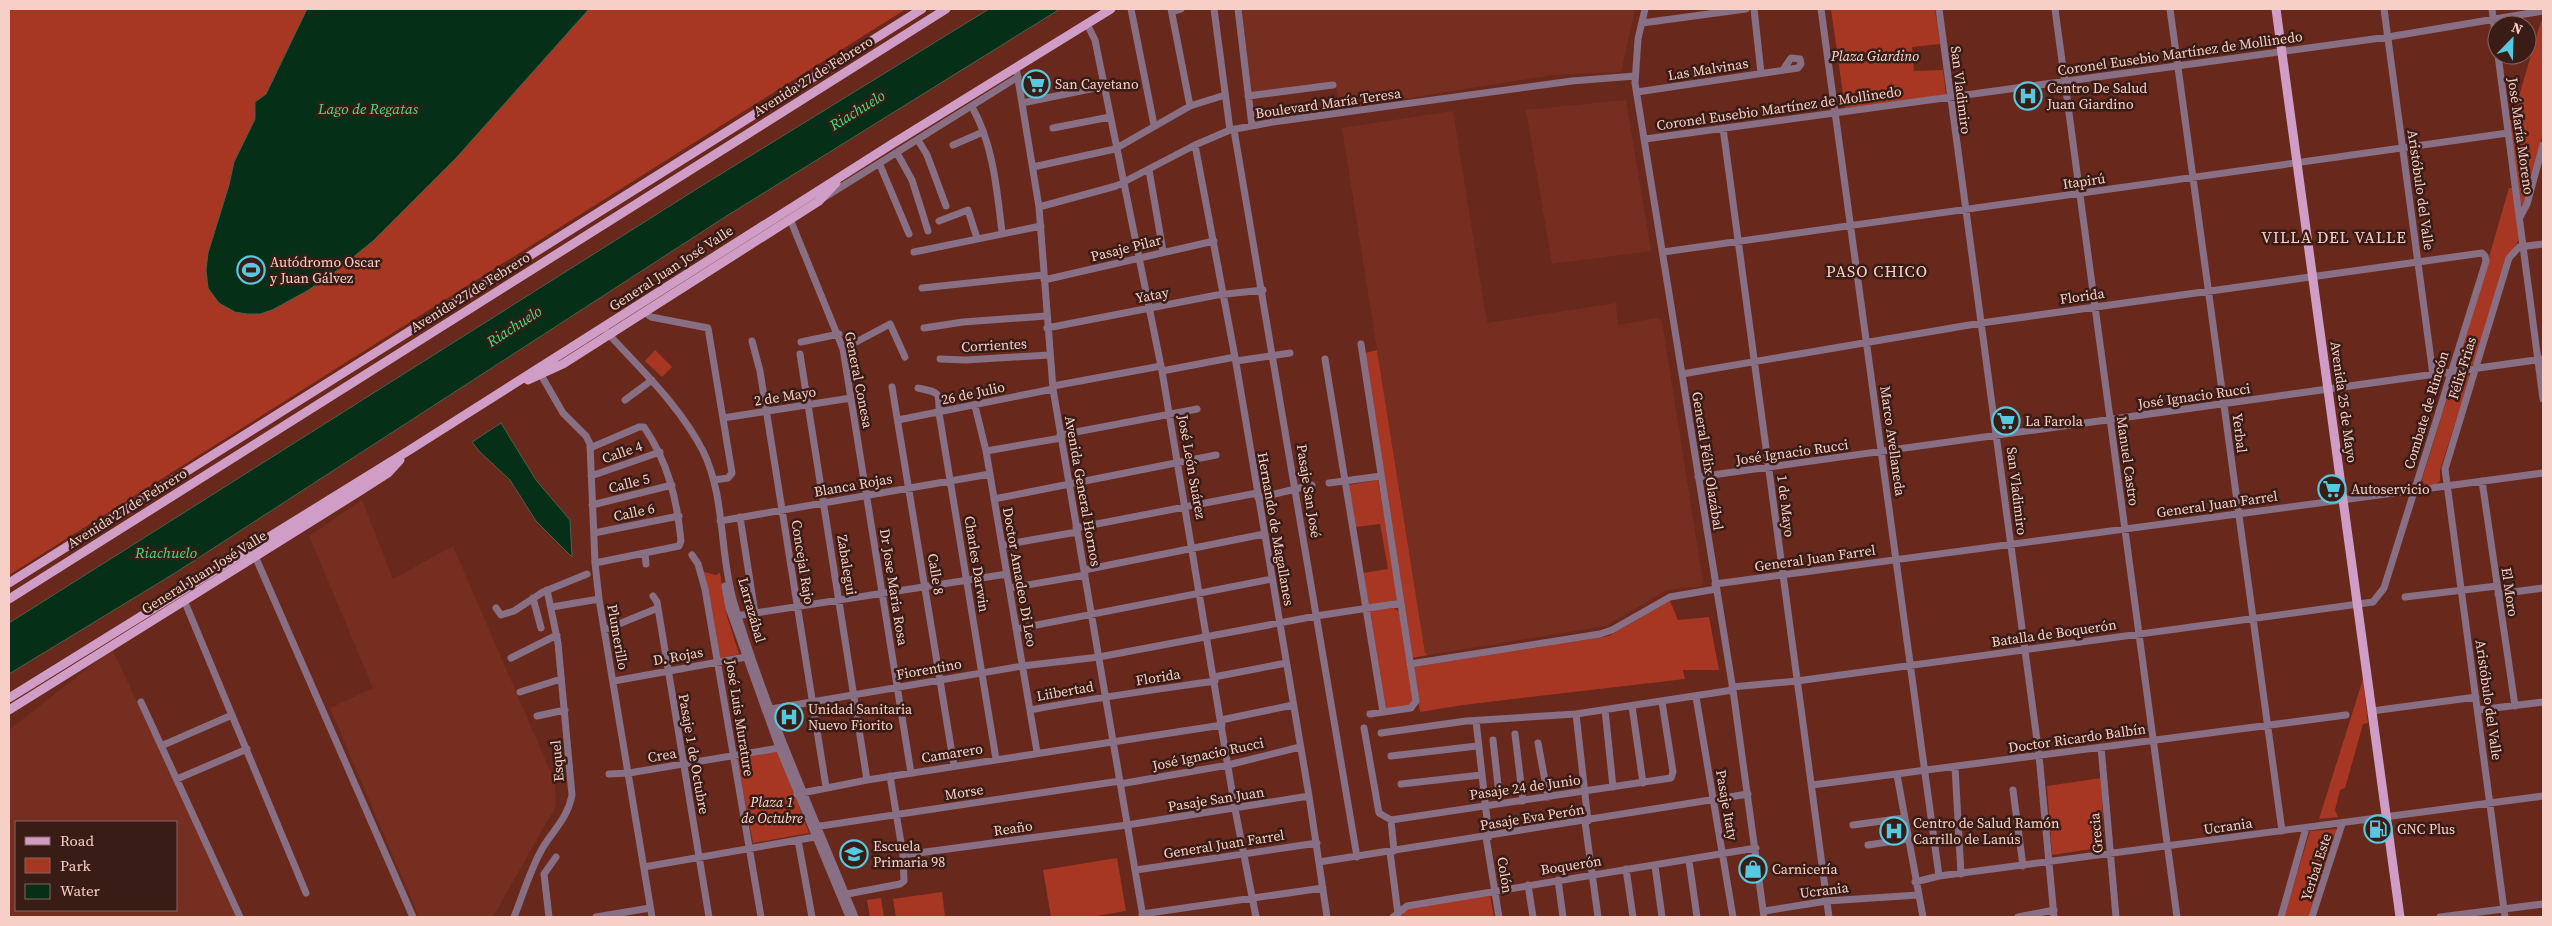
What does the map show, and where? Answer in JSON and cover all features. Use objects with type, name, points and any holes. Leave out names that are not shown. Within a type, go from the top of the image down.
[{"type":"main road","name":"Avenida 27 de Febrero","points":[[9,583],[922,9]]},
{"type":"main road","name":"Avenida 27 de Febrero","points":[[9,599],[946,9]]},
{"type":"main road","name":"General Juan José Valle","points":[[514,384],[541,375],[843,176],[1111,9]]},
{"type":"main road","name":"Avenida 25 de Mayo","points":[[2276,9],[2400,917]]},
{"type":"main road","name":"General Juan José Valle","points":[[9,698],[514,384],[606,331],[644,312],[822,198],[843,176]]},
{"type":"main road","name":"General Juan José Valle","points":[[9,710],[388,473],[408,451]]},
{"type":"street","points":[[1131,9],[1154,125]]},
{"type":"street","points":[[1182,9],[1172,10],[1190,106]]},
{"type":"street","name":"Pasaje San José","points":[[1214,9],[1225,95],[1263,290],[1357,857]]},
{"type":"street","points":[[1238,9],[1252,126]]},
{"type":"street","name":"General Félix Olazábal","points":[[1645,9],[1635,76],[1637,92],[1733,689],[1764,914]]},
{"type":"street","points":[[1642,23],[1746,9]]},
{"type":"street","points":[[1754,9],[1761,73]]},
{"type":"street","name":"Marco Avellaneda","points":[[1821,9],[1939,876]]},
{"type":"street","name":"San Vladimiro","points":[[1939,9],[1964,210],[1997,435],[2039,755],[2054,914]]},
{"type":"street","name":"Manuel Castro","points":[[2055,9],[2177,917]]},
{"type":"street","name":"Yerbal","points":[[2170,9],[2282,831]]},
{"type":"street","name":"Aristóbulo del Valle","points":[[2384,9],[2433,375]]},
{"type":"street","name":"Coronel Eusebio Martínez de Mollinedo","points":[[2518,15],[2542,11]]},
{"type":"street","name":"Coronel Eusebio Martínez de Mollinedo","points":[[1645,140],[1836,112],[2388,37],[2487,20]]},
{"type":"street","name":"José León Suárez","points":[[1087,24],[1095,40],[1137,258],[1162,368],[1194,549],[1235,809],[1256,917]]},
{"type":"street","name":"José María Moreno","points":[[2499,65],[2523,246],[2541,360],[2543,399]]},
{"type":"street","name":"Avenida General Hornos","points":[[1016,67],[1039,207],[1053,388],[1143,916]]},
{"type":"street","name":"Las Malvinas","points":[[1637,92],[1783,70]]},
{"type":"street","name":"Boulevard María Teresa","points":[[1039,207],[1116,186],[1195,145],[1232,130],[1572,81],[1635,76]]},
{"type":"street","name":"General Juan José Valle","points":[[822,198],[880,164],[1018,77]]},
{"type":"street","points":[[1248,96],[1333,85]]},
{"type":"street","points":[[1022,103],[1104,86]]},
{"type":"street","points":[[1033,167],[1117,148],[1190,106],[1225,95]]},
{"type":"street","points":[[972,107],[983,132],[997,190],[1002,232]]},
{"type":"street","points":[[1054,128],[1110,116]]},
{"type":"street","name":"1 de Mayo","points":[[1723,128],[1829,917]]},
{"type":"street","points":[[953,145],[983,132]]},
{"type":"street","name":"Itapirú","points":[[1663,252],[2508,133]]},
{"type":"street","points":[[918,140],[927,155],[946,206]]},
{"type":"street","name":"Hernando de Magallanes","points":[[1195,145],[1236,359],[1257,495],[1317,843],[1327,917]]},
{"type":"street","points":[[2520,218],[2527,204],[2543,145]]},
{"type":"street","points":[[897,153],[912,180],[928,231]]},
{"type":"street","points":[[880,164],[909,234]]},
{"type":"street","points":[[1149,170],[1163,251]]},
{"type":"street","points":[[939,221],[968,210],[976,238]]},
{"type":"street","name":"General Conesa","points":[[790,219],[839,334],[867,495]]},
{"type":"street","points":[[914,252],[1002,232],[1041,226]]},
{"type":"street","name":"Pasaje Pilar","points":[[922,288],[1044,277],[1214,241]]},
{"type":"street","points":[[2523,246],[2543,244]]},
{"type":"street","name":"Félix Frias","points":[[2446,486],[2446,462],[2476,369],[2508,258],[2515,249],[2523,246]]},
{"type":"street","name":"Florida","points":[[1682,374],[1980,323],[2314,278],[2482,253],[2485,256]]},
{"type":"street","name":"Combate de Rincón","points":[[2378,600],[2384,588],[2486,261],[2485,256]]},
{"type":"street","name":"Yatay","points":[[1047,328],[1223,294],[1263,290]]},
{"type":"street","points":[[644,312],[651,317],[708,328],[732,473],[728,478],[714,480]]},
{"type":"street","points":[[924,328],[963,322],[1046,316]]},
{"type":"street","points":[[843,349],[890,324],[905,357]]},
{"type":"street","name":"Larrazábal","points":[[606,331],[652,380],[702,449],[714,480],[735,616],[746,657],[768,709],[778,748],[800,792]]},
{"type":"street","points":[[801,342],[839,334]]},
{"type":"street","name":"Concejal Rajo","points":[[752,341],[766,412],[826,787]]},
{"type":"street","points":[[1361,344],[1415,704],[1411,708],[1370,714]]},
{"type":"street","name":"26 de Julio","points":[[898,420],[1162,368],[1290,353]]},
{"type":"street","name":"Zabalegui","points":[[800,354],[867,780]]},
{"type":"street","name":"Corrientes","points":[[940,359],[966,360],[1049,355]]},
{"type":"street","points":[[1325,359],[1383,712]]},
{"type":"street","name":"José Ignacio Rucci","points":[[1698,477],[1768,469],[1997,435],[2541,360]]},
{"type":"street","name":"Plumerillo","points":[[541,375],[563,413],[586,436],[590,448],[594,563],[652,917]]},
{"type":"street","points":[[625,400],[652,380]]},
{"type":"street","name":"Calle 8","points":[[892,387],[954,766]]},
{"type":"street","name":"Charles Darwin","points":[[918,388],[939,393],[939,413],[952,482],[996,759]]},
{"type":"street","name":"2 de Mayo","points":[[723,418],[851,398]]},
{"type":"street","name":"Doctor Amadeo Di Leo","points":[[975,406],[986,451],[1037,752]]},
{"type":"street","points":[[986,451],[1197,409]]},
{"type":"street","points":[[590,448],[639,427],[644,427],[660,452],[672,485],[682,541],[679,546],[594,563]]},
{"type":"street","name":"Calle 4","points":[[591,476],[660,452]]},
{"type":"street","points":[[994,499],[1216,455]]},
{"type":"street","name":"General Juan Farrel","points":[[1410,664],[1600,634],[1612,630],[1670,597],[1716,586],[1782,575],[2543,473]]},
{"type":"street","name":"Blanca Rojas","points":[[720,521],[990,474]]},
{"type":"street","points":[[1329,483],[1381,476]]},
{"type":"street","name":"El Moro","points":[[2482,482],[2514,706]]},
{"type":"street","name":"Calle 5","points":[[592,505],[672,485]]},
{"type":"street","points":[[1002,545],[1186,506],[1312,485]]},
{"type":"street","name":"Aristóbulo del Valle","points":[[2446,486],[2505,917]]},
{"type":"street","name":"Dr Jose Maria Rosa","points":[[867,495],[911,773]]},
{"type":"street","name":"Calle 6","points":[[594,534],[679,516]]},
{"type":"street","points":[[740,517],[755,613]]},
{"type":"street","points":[[1010,588],[1264,534]]},
{"type":"street","points":[[645,553],[646,564]]},
{"type":"street","name":"José Luis Murature","points":[[692,555],[698,564],[705,589],[761,917]]},
{"type":"street","points":[[256,556],[413,917]]},
{"type":"street","points":[[496,608],[499,614],[506,614],[514,611],[546,590],[587,574]]},
{"type":"street","points":[[735,616],[1007,574]]},
{"type":"street","points":[[1016,630],[1272,579]]},
{"type":"street","name":"Larrazábal","points":[[725,586],[768,709],[843,895],[849,917]]},
{"type":"street","points":[[2405,597],[2461,591],[2543,588]]},
{"type":"street","name":"Esquel","points":[[514,917],[541,850],[562,822],[570,804],[572,791],[557,635],[552,607],[546,590]]},
{"type":"street","name":"Pasaje 1 de Octubre","points":[[653,596],[658,608],[709,917]]},
{"type":"street","points":[[533,598],[541,628]]},
{"type":"street","points":[[552,607],[599,598]]},
{"type":"street","points":[[184,600],[306,893]]},
{"type":"street","name":"Batalla de Boquerón","points":[[1381,733],[1476,721],[1576,714],[1662,702],[1733,689],[2357,605],[2378,600]]},
{"type":"street","name":"Fiorentino","points":[[768,709],[1022,666],[1099,657],[1208,638],[1316,616],[1401,603]]},
{"type":"street","points":[[604,630],[658,608]]},
{"type":"street","points":[[512,658],[557,635]]},
{"type":"street","name":"D. Rojas","points":[[614,681],[746,657]]},
{"type":"street","name":"Florida","points":[[1105,696],[1117,697],[1215,679],[1286,663]]},
{"type":"street","points":[[520,692],[561,679]]},
{"type":"street","name":"Liibertad","points":[[1030,710],[1105,696]]},
{"type":"street","name":"Pasaje Itaty","points":[[1696,696],[1732,917]]},
{"type":"street","points":[[2372,711],[2476,696]]},
{"type":"street","points":[[141,702],[240,917]]},
{"type":"street","name":"Pasaje 24 de Junio","points":[[1390,820],[1643,783],[1673,776],[1662,702]]},
{"type":"street","points":[[2478,710],[2543,702]]},
{"type":"street","name":"Camarero","points":[[800,792],[1222,723],[1293,705]]},
{"type":"street","points":[[1632,706],[1643,783]]},
{"type":"street","points":[[537,716],[565,710]]},
{"type":"street","points":[[1604,710],[1613,787]]},
{"type":"street","points":[[1576,714],[1586,821],[1598,917]]},
{"type":"street","points":[[161,746],[232,715]]},
{"type":"street","name":"Doctor Ricardo Balbín","points":[[1812,785],[2346,715]]},
{"type":"street","name":"Colón","points":[[1476,721],[1477,746],[1498,917]]},
{"type":"street","points":[[1364,728],[1380,815],[1390,820],[1397,916]]},
{"type":"street","points":[[1515,734],[1522,801]]},
{"type":"street","points":[[1493,740],[1500,803]]},
{"type":"street","points":[[1538,743],[1548,797]]},
{"type":"street","points":[[1391,756],[1477,746]]},
{"type":"street","name":"Grecia","points":[[2100,746],[2116,917]]},
{"type":"street","name":"José Ignacio Rucci","points":[[1120,783],[1228,765],[1300,747]]},
{"type":"street","name":"Crea","points":[[609,774],[629,773],[733,757],[778,748]]},
{"type":"street","points":[[177,779],[247,749]]},
{"type":"street","points":[[1955,767],[1961,874]]},
{"type":"street","points":[[1401,784],[1481,775]]},
{"type":"street","points":[[1897,775],[1923,917]]},
{"type":"street","points":[[843,895],[902,883],[904,879],[903,855],[890,776]]},
{"type":"street","name":"Morse","points":[[814,827],[1120,783]]},
{"type":"street","points":[[2013,790],[2024,866]]},
{"type":"street","name":"Pasaje Eva Perón","points":[[1319,862],[1488,837],[1748,794]]},
{"type":"street","name":"Pasaje San Juan","points":[[1127,825],[1309,796]]},
{"type":"street","name":"Ucrania","points":[[1916,882],[1939,876],[2543,796]]},
{"type":"street","points":[[1853,825],[1904,818]]},
{"type":"street","name":"Yerbal Este","points":[[2312,917],[2342,824]]},
{"type":"street","name":"Reaño","points":[[903,855],[1127,825]]},
{"type":"street","name":"Larrazábal","points":[[814,827],[815,837],[855,917]]},
{"type":"street","points":[[2281,917],[2306,828]]},
{"type":"street","points":[[644,867],[815,837]]},
{"type":"street","points":[[1868,845],[1908,839]]},
{"type":"street","points":[[798,840],[812,917]]},
{"type":"street","name":"General Juan Farrel","points":[[1136,870],[1317,843]]},
{"type":"street","name":"Boquerón","points":[[1397,916],[1407,906],[1494,890],[1689,861],[1756,848]]},
{"type":"street","points":[[549,917],[544,874],[556,857]]},
{"type":"street","points":[[1689,861],[1697,917]]},
{"type":"street","points":[[1655,866],[1662,917]]},
{"type":"street","points":[[1626,869],[1633,917]]},
{"type":"street","points":[[1558,880],[1564,917]]},
{"type":"street","points":[[1528,885],[1533,917]]},
{"type":"street","points":[[1143,916],[1323,888]]},
{"type":"street","name":"Ucrania","points":[[1764,914],[1827,901],[1918,895]]},
{"type":"street","points":[[2440,917],[2543,904]]},
{"type":"street","points":[[596,917],[650,908]]},
{"type":"street","points":[[2018,917],[2054,914]]},
{"type":"shaded area","points":[[1238,9],[1635,9],[1621,72],[1553,75],[1340,109],[1336,86],[1250,97]]},
{"type":"shaded area","points":[[1626,100],[1651,251],[1552,264],[1526,110]]},
{"type":"shaded area","points":[[1453,111],[1487,323],[1616,303],[1618,325],[1656,318],[1662,321],[1703,582],[1701,586],[1667,590],[1606,626],[1428,655],[1425,653],[1342,128]]},
{"type":"shaded area","points":[[362,500],[393,579],[453,546],[555,782],[556,806],[493,917],[419,917],[330,708],[373,688],[309,536]]},
{"type":"shaded area","points":[[112,649],[239,917],[9,917],[9,730]]},
{"type":"green space","name":"Autódromo Oscar y Juan Gálvez","points":[[9,9],[906,9],[9,575]]},
{"type":"green space","name":"Plaza Giardino","points":[[1831,9],[1935,9],[1940,44],[1912,47],[1914,71],[1943,70],[1946,95],[1845,108]]},
{"type":"green space","points":[[2541,21],[2543,21],[2543,134],[2524,204],[2521,205],[2509,120],[2512,120],[2528,65],[2537,65],[2537,35]]},
{"type":"green space","points":[[2509,188],[2513,188],[2519,240],[2507,258],[2474,363],[2471,366],[2457,368]]},
{"type":"green space","points":[[655,350],[672,367],[662,377],[645,361]]},
{"type":"green space","points":[[1377,350],[1425,653],[1428,655],[1412,658],[1365,353]]},
{"type":"green space","points":[[2468,374],[2470,377],[2440,470],[2440,481],[2436,484],[2424,485],[2422,479],[2453,379],[2455,376]]},
{"type":"green space","points":[[1378,480],[1398,600],[1368,605],[1363,573],[1388,569],[1380,524],[1355,527],[1348,485]]},
{"type":"green space","points":[[704,572],[716,575],[720,573],[727,616],[739,654],[719,659]]},
{"type":"green space","points":[[1670,601],[1678,620],[1709,617],[1719,670],[1683,670],[1685,679],[1463,705],[1420,712],[1413,667],[1609,636]]},
{"type":"green space","points":[[1393,607],[1399,612],[1413,700],[1410,705],[1385,709],[1369,611]]},
{"type":"green space","points":[[2363,679],[2368,723],[2363,724],[2345,788],[2340,790],[2335,810],[2338,817],[2319,819]]},
{"type":"green space","name":"Plaza 1 de Octubre","points":[[773,750],[779,752],[809,833],[753,843],[737,759]]},
{"type":"green space","points":[[2101,778],[2104,847],[2052,855],[2047,786]]},
{"type":"green space","points":[[2336,829],[2311,917],[2284,917],[2310,831]]},
{"type":"green space","points":[[1117,858],[1126,911],[1090,917],[1051,917],[1043,870]]},
{"type":"green space","points":[[942,892],[945,917],[896,917],[893,899]]},
{"type":"green space","points":[[1490,895],[1494,917],[1401,917],[1404,910]]},
{"type":"green space","points":[[881,898],[884,917],[870,917],[867,900]]},
{"type":"water","name":"Lago de Regatas","points":[[307,9],[589,9],[457,157],[373,241],[331,275],[307,291],[272,310],[260,314],[235,312],[219,303],[208,288],[206,270],[208,253],[229,185],[234,162],[255,119],[255,102],[266,94]]},
{"type":"water","name":"Riachuelo","points":[[989,9],[1060,9],[725,217],[175,573],[9,674],[9,623],[703,185]]},
{"type":"water","points":[[501,423],[536,480],[570,520],[572,557],[536,521],[510,480],[472,442]]},
{"type":"place","name":"San Cayetano","points":[[1036,84]]},
{"type":"place","name":"Centro De Salud Juan Giardino","points":[[2028,96]]},
{"type":"place","name":"Autódromo Oscar y Juan Gálvez","points":[[251,270]]},
{"type":"place","name":"La Farola","points":[[2006,421]]},
{"type":"place","name":"Autoservicio","points":[[2332,489]]},
{"type":"place","name":"Unidad Sanitaria Nuevo Fiorito","points":[[789,717]]},
{"type":"place","name":"GNC Plus","points":[[2378,829]]},
{"type":"place","name":"Centro de Salud Ramón Carrillo de Lanús","points":[[1894,831]]},
{"type":"place","name":"Escuela Primaria 98","points":[[854,854]]},
{"type":"place","name":"Carnicería","points":[[1753,869]]},
{"type":"district","name":"VILLA DEL VALLE","points":[[2334,237]]},
{"type":"district","name":"PASO CHICO","points":[[1877,271]]}]
